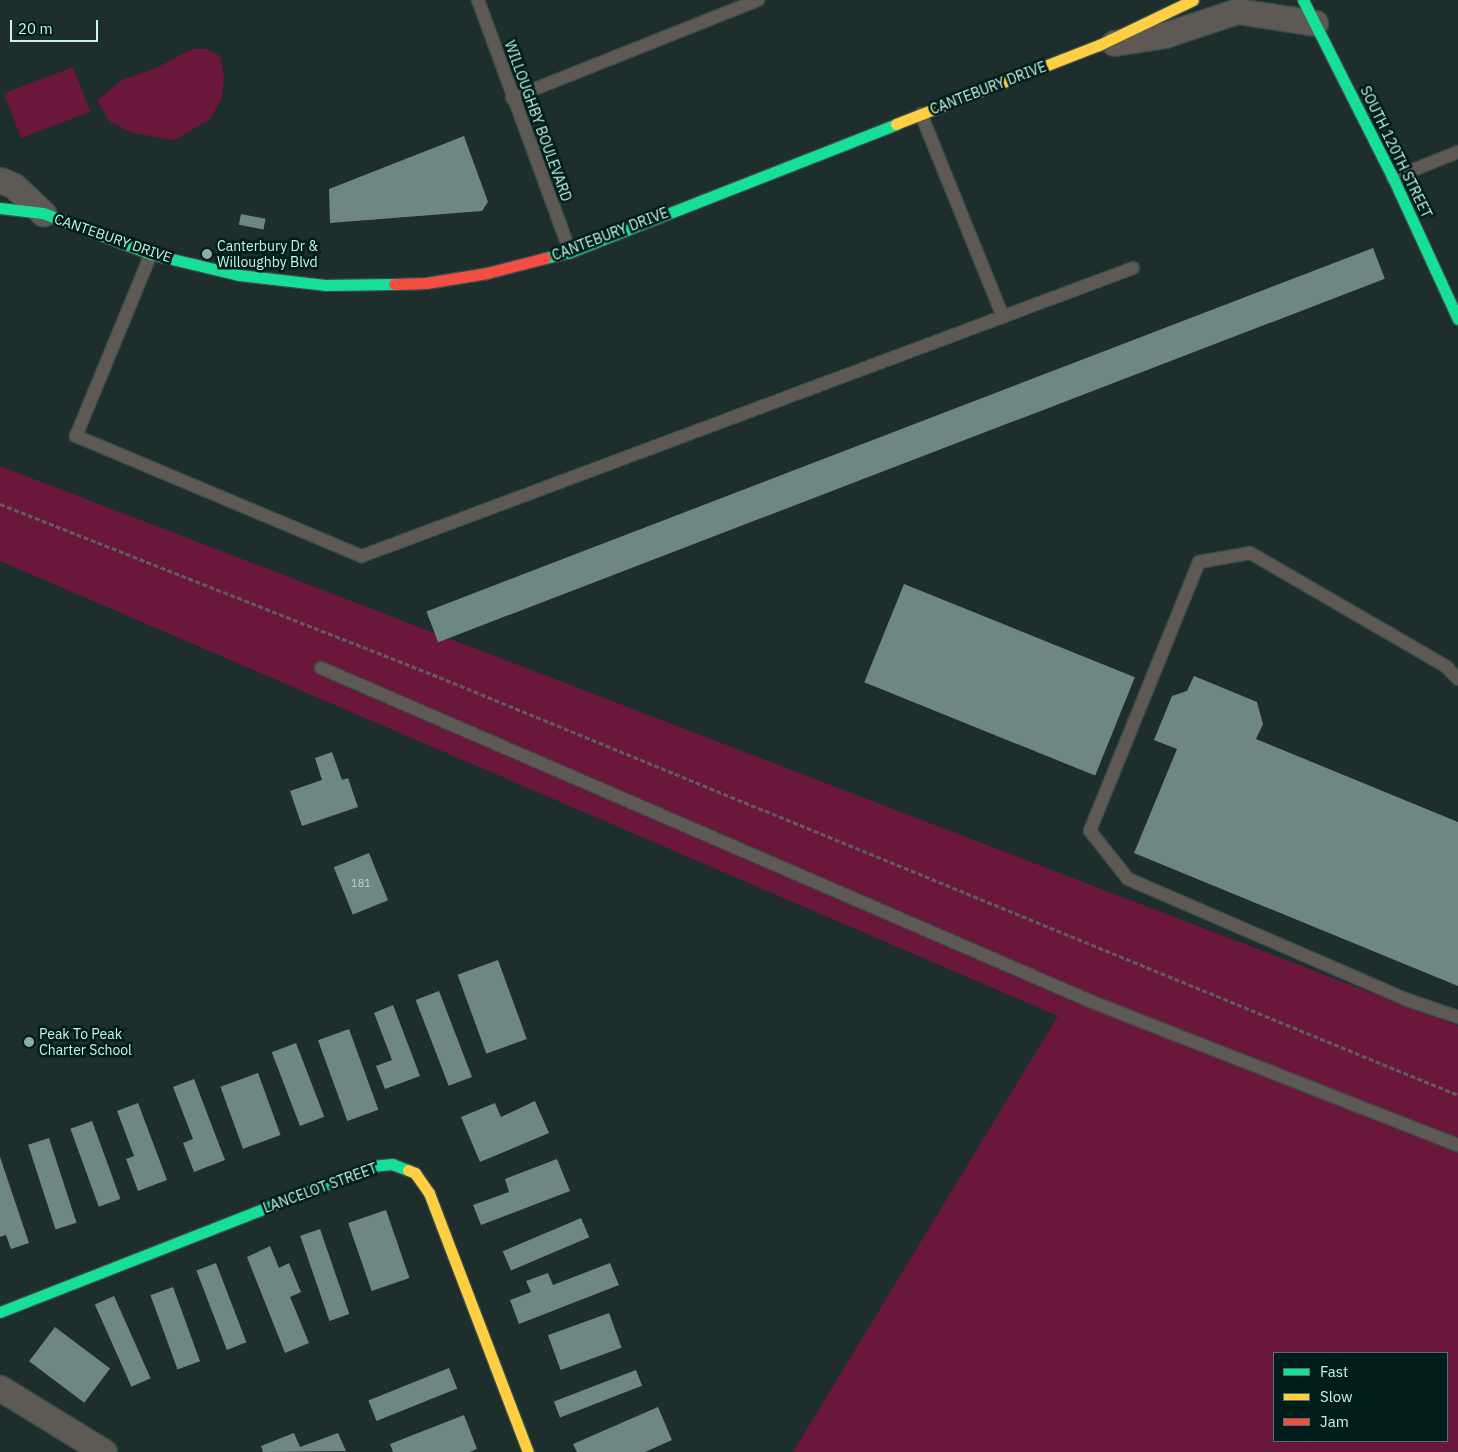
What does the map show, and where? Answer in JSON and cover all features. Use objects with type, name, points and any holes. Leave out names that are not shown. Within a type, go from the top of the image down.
[{"type":"street","name":"CANTEBURY DRIVE","points":[[0,208],[43,213],[151,254],[239,276],[326,285],[426,283],[486,273],[570,252],[1099,45],[1193,0]]},
{"type":"street","name":"SOUTH 120TH STREET","points":[[1303,0],[1393,178],[1452,289],[1458,319]]},
{"type":"street","name":"CANTEBURY DRIVE","points":[[1099,45],[1165,35],[1236,11],[1314,23]]},
{"type":"street","name":"CANTEBURY DRIVE","points":[[0,180],[14,186],[43,213]]},
{"type":"street","name":"LANCELOT STREET","points":[[0,1312],[372,1166],[392,1164],[415,1173],[429,1193],[528,1452]]},
{"type":"street","points":[[0,1388],[104,1452]]},
{"type":"lane","name":"WILLOUGHBY BOULEVARD","points":[[478,0],[512,98],[570,252]]},
{"type":"lane","points":[[512,98],[758,0]]},
{"type":"lane","points":[[921,114],[1003,317]]},
{"type":"lane","points":[[1393,178],[1458,152]]},
{"type":"lane","points":[[151,254],[76,436],[362,556],[1133,268]]},
{"type":"lane","points":[[1458,679],[1447,667],[1250,553],[1199,562],[1090,831],[1128,879],[1408,1000],[1458,1017]]},
{"type":"lane","points":[[321,668],[1090,1001],[1458,1145]]},
{"type":"path","points":[[0,504],[439,677],[1458,1095]]},
{"type":"shaded area","points":[[192,49],[207,49],[220,56],[224,76],[222,98],[210,119],[175,140],[133,133],[110,122],[97,100],[122,80],[154,69]]},
{"type":"shaded area","points":[[73,67],[90,112],[21,138],[4,94]]},
{"type":"shaded area","points":[[0,466],[1458,1026],[1458,1452],[793,1452],[1058,1016],[0,561]]},
{"type":"building","points":[[464,136],[488,202],[482,211],[330,223],[329,189]]},
{"type":"building","points":[[241,214],[266,219],[263,230],[239,225]]},
{"type":"building","points":[[1373,248],[1385,279],[438,642],[426,611]]},
{"type":"building","points":[[904,584],[1135,677],[1095,776],[864,682]]},
{"type":"building","points":[[1194,676],[1257,702],[1263,724],[1256,739],[1458,822],[1458,986],[1134,853],[1177,749],[1154,740],[1172,696],[1187,691]]},
{"type":"building","points":[[332,752],[342,780],[348,778],[358,807],[302,826],[290,791],[322,780],[315,758]]},
{"type":"building","points":[[369,853],[388,900],[353,915],[334,867]]},
{"type":"building","points":[[498,960],[527,1039],[486,1054],[458,975]]},
{"type":"building","points":[[439,991],[472,1077],[449,1086],[416,1000]]},
{"type":"building","points":[[393,1005],[420,1076],[385,1089],[376,1066],[392,1060],[374,1013]]},
{"type":"building","points":[[349,1029],[378,1110],[347,1121],[318,1040]]},
{"type":"building","points":[[296,1043],[324,1117],[300,1126],[272,1052]]},
{"type":"building","points":[[258,1073],[281,1135],[243,1149],[220,1087]]},
{"type":"building","points":[[194,1079],[225,1160],[194,1172],[183,1143],[193,1139],[173,1087]]},
{"type":"building","points":[[535,1101],[549,1133],[480,1162],[461,1117],[495,1103],[501,1117]]},
{"type":"building","points":[[138,1103],[167,1180],[138,1191],[126,1159],[134,1156],[117,1111]]},
{"type":"building","points":[[92,1121],[120,1199],[99,1207],[70,1129]]},
{"type":"building","points":[[49,1138],[77,1223],[56,1229],[28,1145]]},
{"type":"building","points":[[0,1157],[29,1243],[11,1249],[6,1235],[0,1237]]},
{"type":"building","points":[[557,1159],[570,1191],[481,1225],[473,1205],[509,1192],[505,1179]]},
{"type":"building","points":[[386,1210],[409,1278],[372,1291],[348,1223]]},
{"type":"building","points":[[581,1218],[589,1237],[511,1271],[503,1251]]},
{"type":"building","points":[[320,1229],[349,1314],[329,1321],[300,1236]]},
{"type":"building","points":[[270,1246],[279,1268],[289,1263],[301,1292],[290,1297],[309,1343],[285,1353],[247,1257]]},
{"type":"building","points":[[216,1263],[246,1342],[227,1350],[196,1271]]},
{"type":"building","points":[[610,1263],[619,1285],[519,1324],[510,1300],[531,1292],[526,1281],[548,1273],[553,1285]]},
{"type":"building","points":[[173,1287],[200,1361],[177,1369],[150,1295]]},
{"type":"building","points":[[114,1296],[151,1378],[131,1387],[95,1305]]},
{"type":"building","points":[[609,1313],[622,1348],[561,1370],[548,1335]]},
{"type":"building","points":[[55,1327],[110,1369],[84,1403],[29,1361]]},
{"type":"building","points":[[449,1368],[457,1388],[377,1421],[368,1401]]},
{"type":"building","points":[[636,1370],[642,1386],[560,1417],[554,1402]]},
{"type":"building","points":[[658,1407],[672,1440],[645,1452],[577,1452],[573,1444]]},
{"type":"building","points":[[464,1415],[477,1449],[470,1452],[393,1452],[390,1444]]},
{"type":"building","points":[[294,1433],[300,1447],[338,1433],[346,1451],[263,1452],[261,1446]]},
{"type":"traffic: fast","points":[[1303,0],[1393,178],[1458,319]]},
{"type":"traffic: fast","points":[[545,258],[570,252],[896,124]]},
{"type":"traffic: fast","points":[[0,208],[43,213],[151,254],[239,275],[326,285],[394,284]]},
{"type":"traffic: fast","points":[[0,1312],[372,1166],[392,1164],[408,1170]]},
{"type":"traffic: slow","points":[[896,124],[1099,45],[1193,0]]},
{"type":"traffic: slow","points":[[408,1170],[415,1173],[429,1193],[528,1452]]},
{"type":"traffic: jam","points":[[394,284],[426,283],[487,273],[545,258]]},
{"type":"place","name":"Canterbury Dr & Willoughby Blvd","points":[[207,254]]},
{"type":"place","name":"Peak To Peak Charter School","points":[[29,1042]]}]
